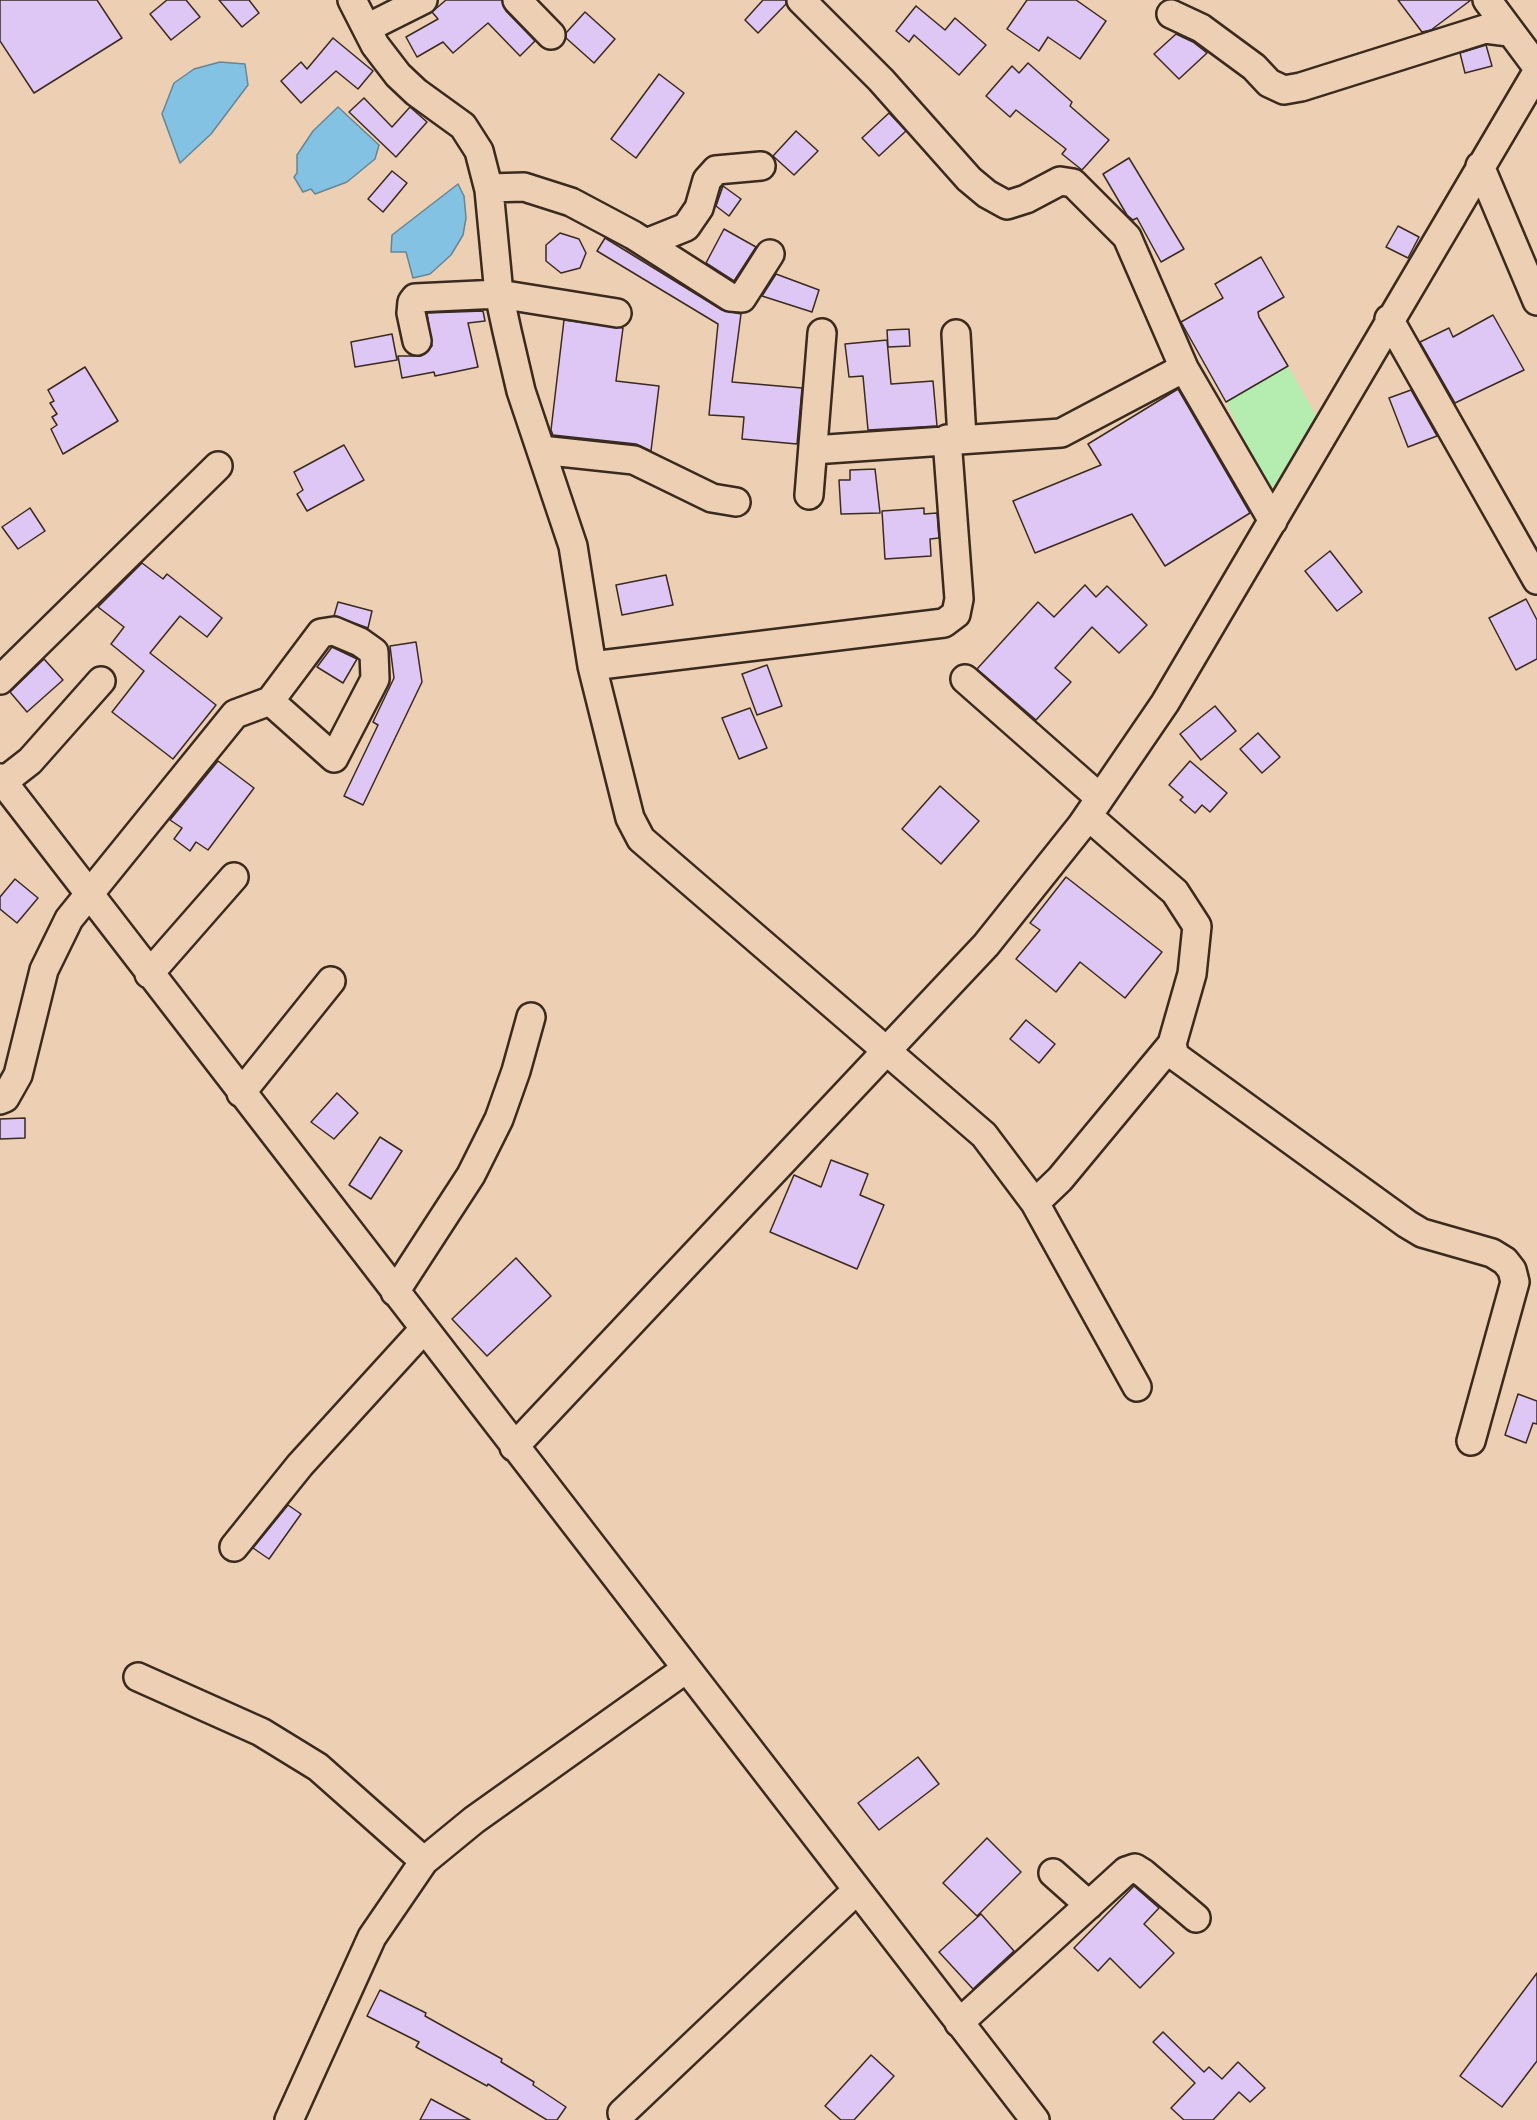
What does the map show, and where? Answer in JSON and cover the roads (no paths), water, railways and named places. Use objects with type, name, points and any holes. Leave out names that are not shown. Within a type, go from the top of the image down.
[{"type":"street","points":[[352,0],[375,45],[398,75],[416,92],[463,126],[479,151],[489,188],[500,294],[522,392],[573,546],[592,666],[630,818],[641,839],[984,1135],[1035,1203],[1137,1387]]},
{"type":"street","points":[[367,28],[423,0]]},
{"type":"street","points":[[517,0],[551,35]]},
{"type":"street","points":[[801,0],[881,80],[969,179],[987,194],[1007,205],[1026,199],[1060,181],[1073,183],[1127,237],[1184,368],[1274,521]]},
{"type":"street","points":[[1487,0],[1537,67]]},
{"type":"street","points":[[1171,14],[1202,28],[1254,67],[1269,83],[1284,90],[1302,87],[1485,29],[1509,32]]},
{"type":"street","points":[[514,1447],[889,1051],[986,945],[1094,807],[1165,703],[1274,521],[1389,319],[1537,72]]},
{"type":"street","points":[[646,243],[686,227],[699,208],[706,180],[716,170],[761,166]]},
{"type":"street","points":[[1480,166],[1537,301]]},
{"type":"street","points":[[489,188],[524,187],[571,202],[646,243],[730,297],[742,298],[770,254]]},
{"type":"street","points":[[417,341],[411,313],[412,302],[415,298],[500,294],[617,313]]},
{"type":"street","points":[[1389,319],[1537,580]]},
{"type":"street","points":[[809,495],[822,333]]},
{"type":"street","points":[[592,666],[944,623],[956,614],[959,600],[955,439],[956,334]]},
{"type":"street","points":[[813,450],[1061,433],[1184,368]]},
{"type":"street","points":[[541,450],[634,460],[712,498],[736,502]]},
{"type":"street","points":[[0,680],[218,466]]},
{"type":"street","points":[[0,1100],[5,1098],[18,1075],[44,970],[69,919],[235,714],[270,701],[321,633],[334,631],[360,642],[375,652],[375,679],[333,758],[270,701]]},
{"type":"street","points":[[965,679],[1094,807],[1175,892],[1197,926],[1192,974],[1172,1044],[1060,1179],[1035,1203]]},
{"type":"street","points":[[101,681],[30,761],[2,780],[89,897],[1035,2120]]},
{"type":"street","points":[[149,974],[234,877]]},
{"type":"street","points":[[241,1093],[330,981]]},
{"type":"street","points":[[395,1292],[481,1156],[499,1119],[531,1017]]},
{"type":"street","points":[[1172,1044],[1175,1056],[1407,1224],[1422,1233],[1492,1253],[1505,1261],[1512,1270],[1515,1282],[1471,1441]]},
{"type":"street","points":[[234,1547],[300,1465],[424,1329]]},
{"type":"street","points":[[289,2120],[372,1936],[424,1861],[474,1820],[686,1669]]},
{"type":"street","points":[[138,1677],[261,1732],[308,1761],[424,1861]]},
{"type":"street","points":[[959,2023],[1126,1871],[1135,1868],[1196,1918]]},
{"type":"street","points":[[1053,1873],[1089,1905]]},
{"type":"street","points":[[622,2113],[857,1890]]},
{"type":"water","points":[[220,62],[245,64],[248,85],[211,134],[180,163],[162,114],[174,83],[194,69]]},
{"type":"water","points":[[338,107],[379,145],[375,159],[347,182],[315,194],[311,189],[303,192],[294,177],[297,173],[297,155],[313,131]]},
{"type":"water","points":[[458,184],[464,196],[466,218],[463,235],[451,255],[430,274],[413,278],[406,252],[391,252],[392,235]]}]
